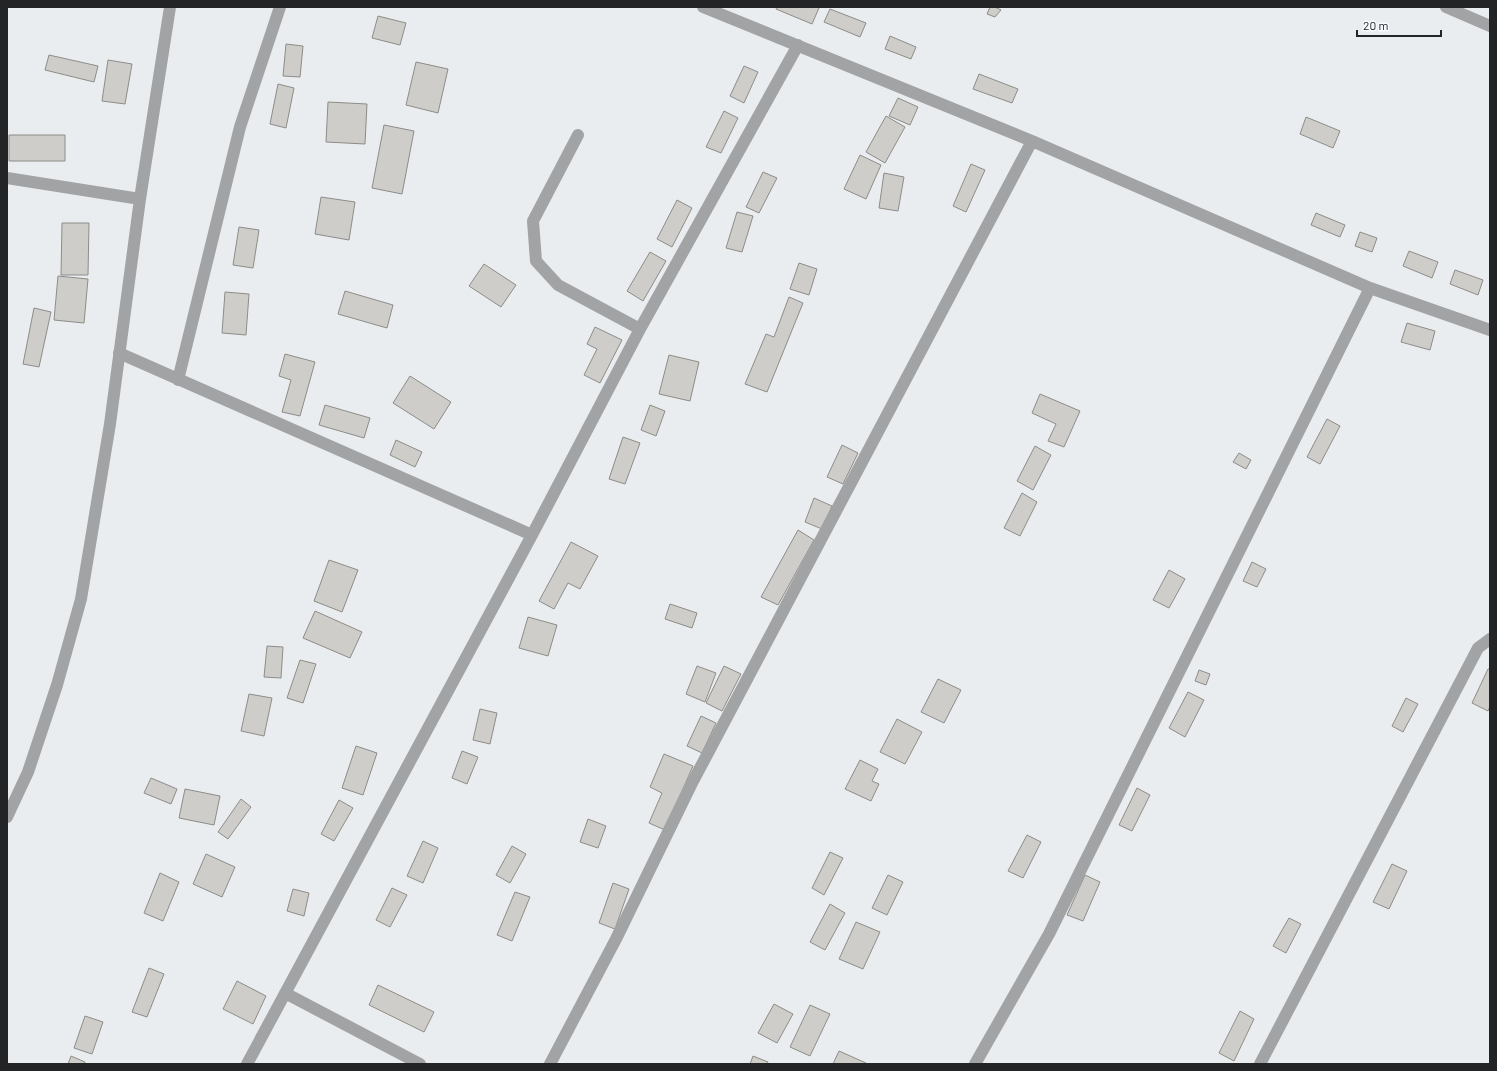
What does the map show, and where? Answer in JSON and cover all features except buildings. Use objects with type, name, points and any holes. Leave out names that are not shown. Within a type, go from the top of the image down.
[{"type":"street","points":[[7,816],[28,772],[57,685],[81,600],[110,424],[140,199],[170,7]]},
{"type":"street","points":[[178,380],[240,127],[280,7]]},
{"type":"street","points":[[703,7],[1032,141],[1370,288],[1490,330]]},
{"type":"street","points":[[1446,7],[1490,26]]},
{"type":"street","points":[[247,1064],[532,535],[640,329],[798,45]]},
{"type":"street","points":[[578,135],[532,221],[536,261],[558,285],[640,329]]},
{"type":"street","points":[[550,1064],[616,939],[691,785],[1032,141]]},
{"type":"street","points":[[7,178],[140,199]]},
{"type":"street","points":[[975,1064],[1048,934],[1370,288]]},
{"type":"street","points":[[119,353],[532,535]]},
{"type":"street","points":[[1260,1064],[1478,648],[1490,640]]},
{"type":"street","points":[[285,993],[420,1064]]}]
